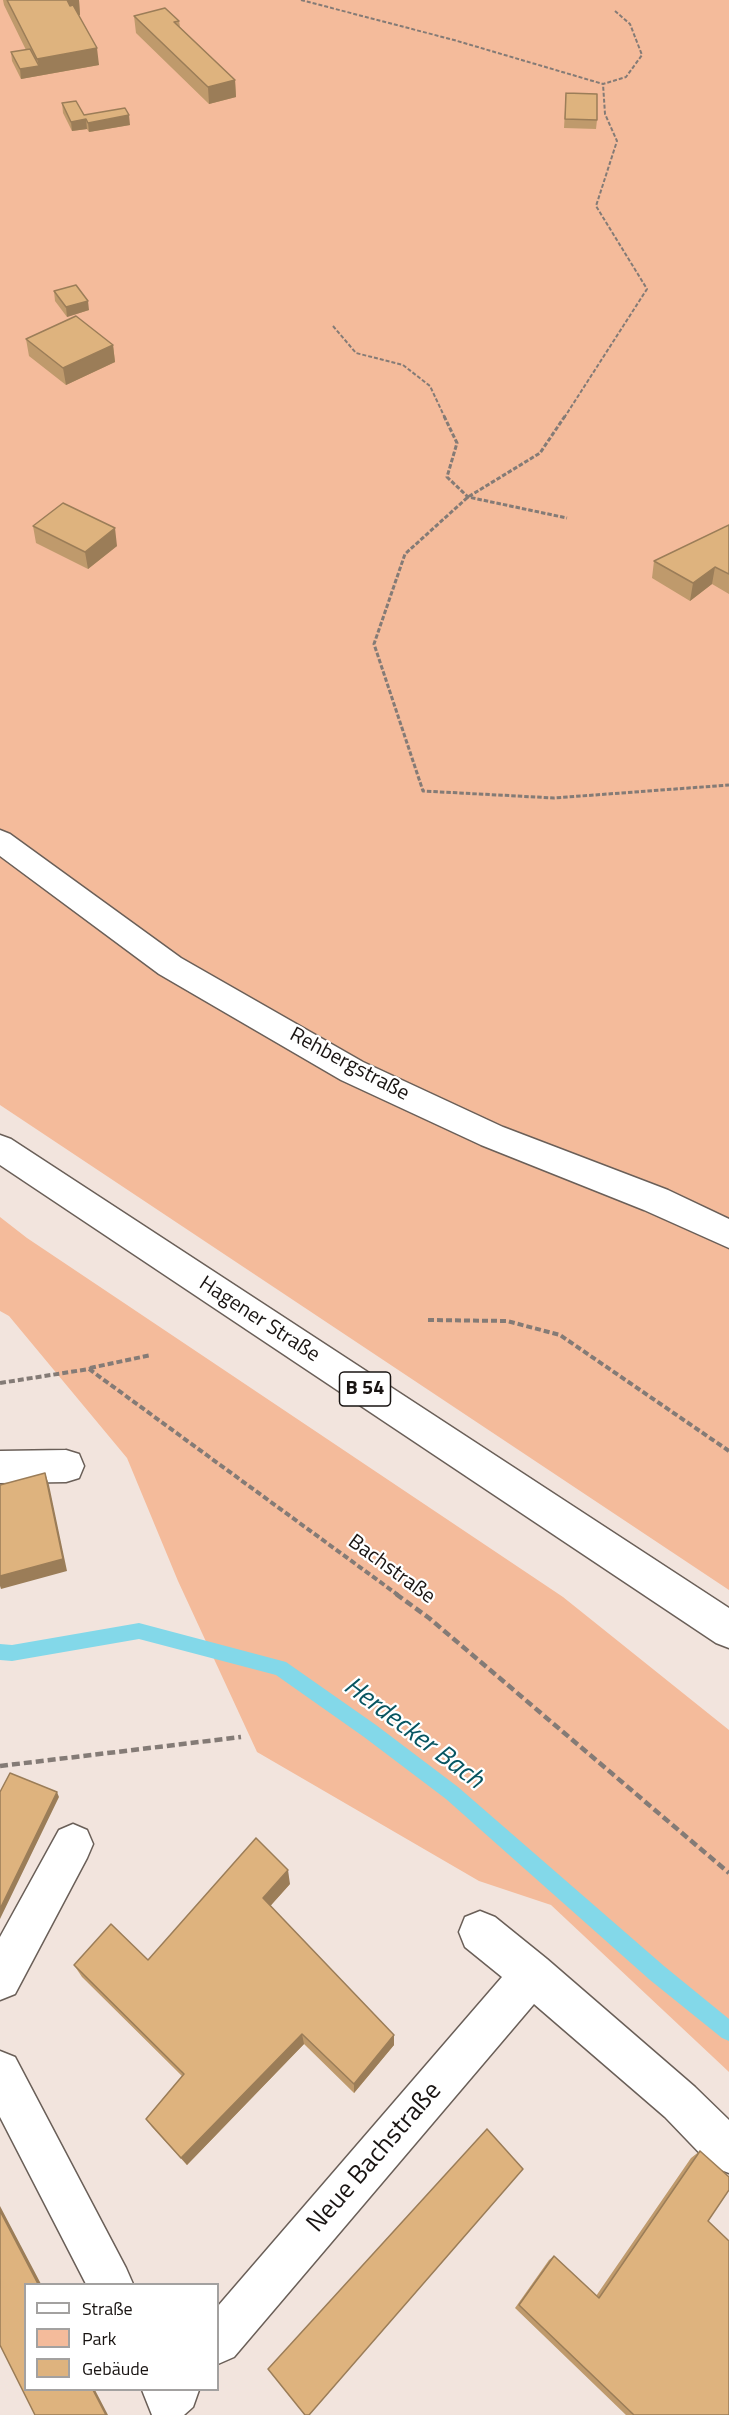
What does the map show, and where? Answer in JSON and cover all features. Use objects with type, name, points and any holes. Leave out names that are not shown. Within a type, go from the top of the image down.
[{"type":"street","name":"Rehbergstraße","points":[[0,841],[170,966],[352,1071],[492,1136],[656,1200],[729,1234]]},
{"type":"street","name":"Hagener Straße","points":[[0,1149],[729,1630]]},
{"type":"street","points":[[0,1467],[66,1466]]},
{"type":"street","points":[[0,1979],[73,1844]]},
{"type":"street","points":[[480,1932],[680,2102],[729,2151]]},
{"type":"street","name":"Neue Bachstraße","points":[[219,2340],[532,1974]]},
{"type":"street","points":[[0,2072],[109,2283]]},
{"type":"path","points":[[301,0],[454,40],[603,84],[626,76],[642,55],[630,24],[615,10]]},
{"type":"path","points":[[603,84],[605,114],[617,141],[596,206],[647,289],[611,348],[540,453],[468,497],[405,554],[374,644],[423,791],[554,798],[729,785]]},
{"type":"path","points":[[333,326],[356,353],[403,364],[430,386],[457,443],[447,477],[468,497],[567,518]]},
{"type":"path","points":[[428,1320],[507,1321],[560,1335],[729,1451]]},
{"type":"path","points":[[0,1383],[89,1369],[151,1355]]},
{"type":"path","name":"Bachstraße","points":[[89,1369],[429,1618],[729,1873]]},
{"type":"path","points":[[0,1766],[241,1737]]},
{"type":"green space","points":[[0,0],[729,0],[729,1590],[0,1105]]},
{"type":"green space","points":[[0,1217],[27,1238],[563,1597],[729,1730],[729,2072],[551,1905],[479,1881],[257,1752],[178,1581],[127,1458],[9,1316],[0,1311]]},
{"type":"building","points":[[7,0],[67,0],[70,6],[73,5],[97,48],[37,59]]},
{"type":"building","points":[[165,8],[179,21],[174,22],[235,80],[208,87],[134,16]]},
{"type":"building","points":[[30,49],[39,66],[20,69],[11,52]]},
{"type":"building","points":[[566,93],[597,94],[597,120],[565,119]]},
{"type":"building","points":[[76,101],[84,115],[125,108],[129,115],[88,123],[86,119],[71,122],[62,103]]},
{"type":"building","points":[[76,285],[88,301],[66,307],[54,291]]},
{"type":"building","points":[[76,316],[113,345],[63,368],[26,339]]},
{"type":"building","points":[[63,503],[115,528],[85,552],[33,526]]},
{"type":"building","points":[[729,525],[729,574],[715,567],[693,583],[654,561]]},
{"type":"building","points":[[45,1473],[63,1559],[0,1576],[0,1485]]},
{"type":"building","points":[[10,1773],[57,1792],[0,1909],[0,1792]]},
{"type":"building","points":[[256,1838],[288,1870],[263,1898],[394,2035],[354,2084],[302,2034],[181,2158],[146,2119],[184,2074],[74,1965],[111,1924],[148,1960]]},
{"type":"building","points":[[487,2129],[523,2169],[309,2415],[305,2415],[268,2369]]},
{"type":"building","points":[[700,2151],[729,2177],[729,2190],[708,2221],[729,2241],[729,2415],[634,2415],[519,2305],[554,2256],[599,2298]]},
{"type":"building","points":[[0,2211],[37,2283],[24,2283],[24,2391],[94,2391],[106,2415],[35,2415],[0,2345]]},
{"type":"waterway","name":"Herdecker Bach","points":[[0,1652],[12,1653],[139,1631],[280,1668],[370,1731],[452,1793],[657,1973],[729,2031]]}]
